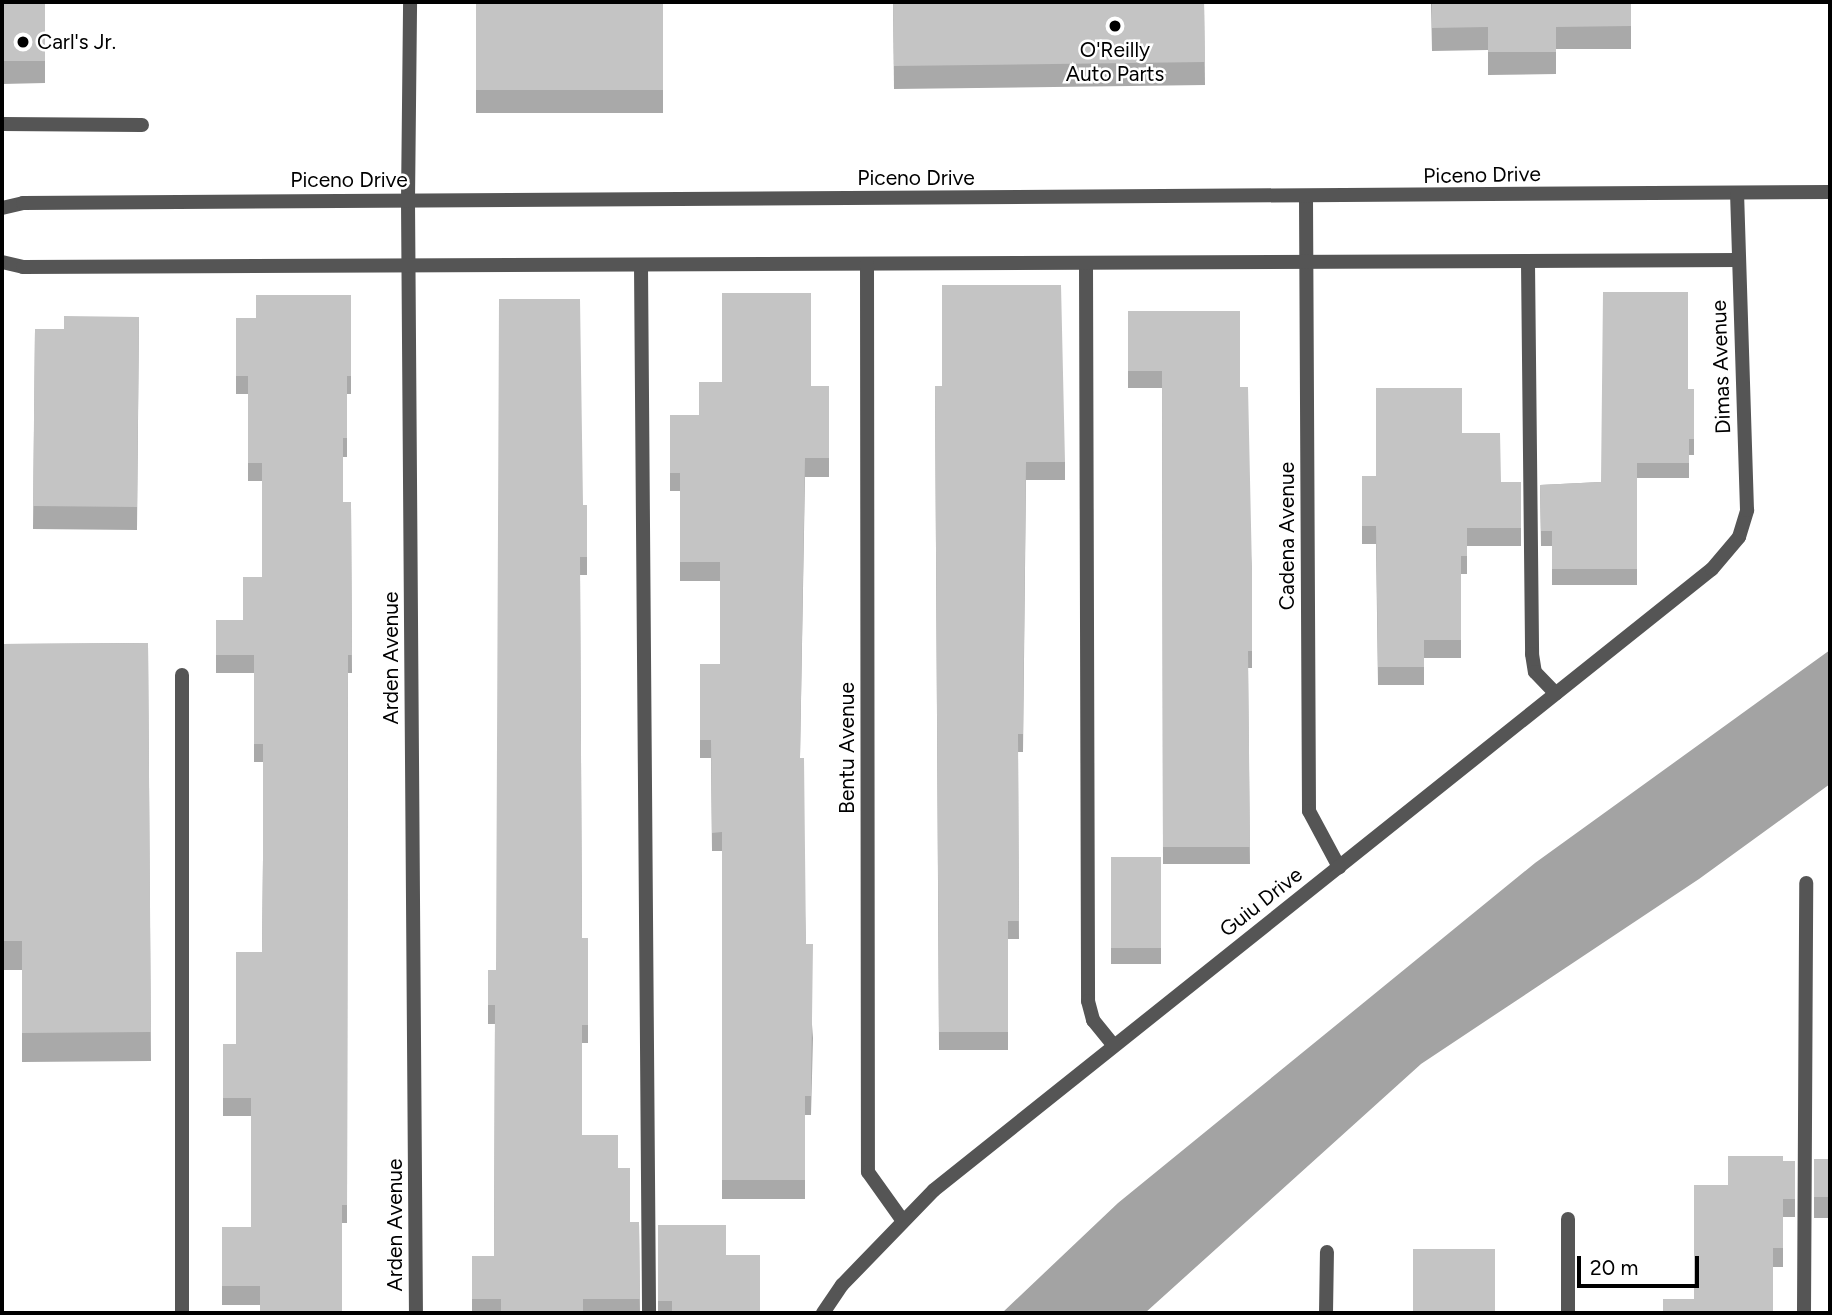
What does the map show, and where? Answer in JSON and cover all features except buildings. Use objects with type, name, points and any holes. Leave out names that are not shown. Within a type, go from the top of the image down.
[{"type":"street","name":"Arden Avenue","points":[[410,2],[408,201],[416,1313]]},
{"type":"street","points":[[2,124],[142,125]]},
{"type":"street","name":"Piceno Drive","points":[[2,208],[23,203],[1307,198],[1830,192]]},
{"type":"street","name":"Dimas Avenue","points":[[1737,194],[1747,510],[1739,537]]},
{"type":"street","name":"Cadena Avenue","points":[[1307,198],[1309,811],[1339,867]]},
{"type":"street","points":[[2,262],[23,267],[409,267],[1307,265],[1739,260]]},
{"type":"street","points":[[1528,263],[1532,654],[1535,672],[1556,694]]},
{"type":"street","name":"Bentu Avenue","points":[[867,264],[868,1172],[902,1221]]},
{"type":"street","points":[[1086,264],[1088,1000],[1093,1020],[1114,1046]]},
{"type":"street","points":[[641,265],[649,1313]]},
{"type":"street","name":"Guiu Drive","points":[[823,1313],[842,1285],[934,1190],[1712,569],[1739,537]]},
{"type":"street","points":[[182,675],[182,1313]]},
{"type":"street","points":[[1804,1313],[1807,883]]},
{"type":"street","points":[[1568,1219],[1568,1313]]},
{"type":"street","points":[[1326,1313],[1327,1252]]},
{"type":"shaded area","points":[[1830,650],[1830,784],[1699,879],[1421,1064],[1145,1313],[1002,1313],[1118,1203],[1535,863]]},
{"type":"place","name":"O'Reilly Auto Parts","points":[[1115,26]]},
{"type":"place","name":"Carl's Jr.","points":[[23,42]]}]
